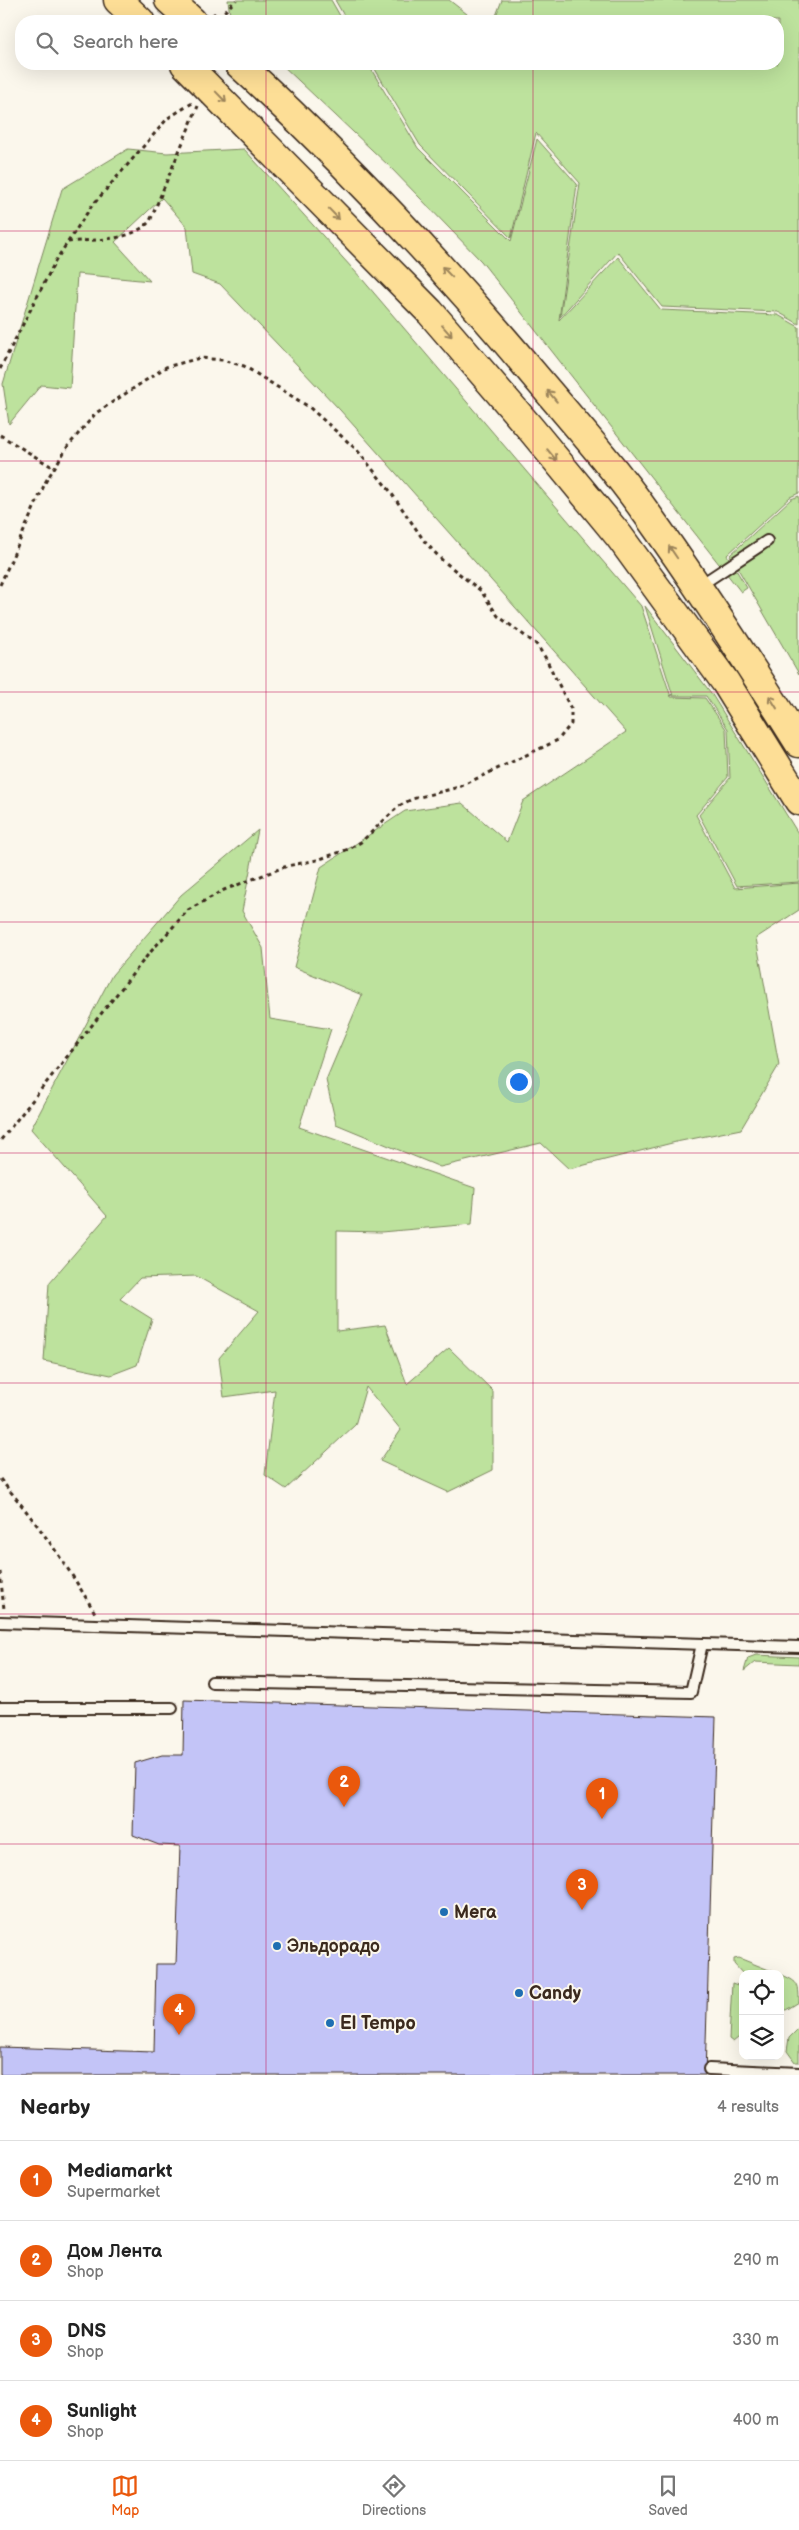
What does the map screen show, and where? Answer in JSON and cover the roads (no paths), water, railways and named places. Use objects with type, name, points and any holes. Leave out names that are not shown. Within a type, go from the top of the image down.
[{"type":"main road","points":[[118,0],[134,15]]},
{"type":"main road","points":[[169,0],[197,15]]},
{"type":"main road","points":[[192,70],[430,312],[537,436],[619,536],[726,683],[799,801]]},
{"type":"main road","points":[[246,70],[303,123],[460,286],[646,512],[799,743]]},
{"type":"lane","points":[[697,588],[767,540]]},
{"type":"lane","points":[[2,1622],[799,1647]]},
{"type":"lane","points":[[212,1682],[691,1692],[702,1644]]},
{"type":"lane","points":[[0,1708],[172,1708]]},
{"type":"lane","points":[[709,2069],[799,2073]]},
{"type":"place","name":"Дом Лента","points":[[344,1807]]},
{"type":"place","name":"Mediamarkt","points":[[602,1819]]},
{"type":"place","name":"DNS","points":[[582,1910]]},
{"type":"place","name":"Мега","points":[[444,1912]]},
{"type":"place","name":"Эльдорадо","points":[[277,1946]]},
{"type":"place","name":"Candy","points":[[519,1993]]},
{"type":"place","name":"El Tempo","points":[[330,2023]]},
{"type":"place","name":"Sunlight","points":[[179,2035]]}]
